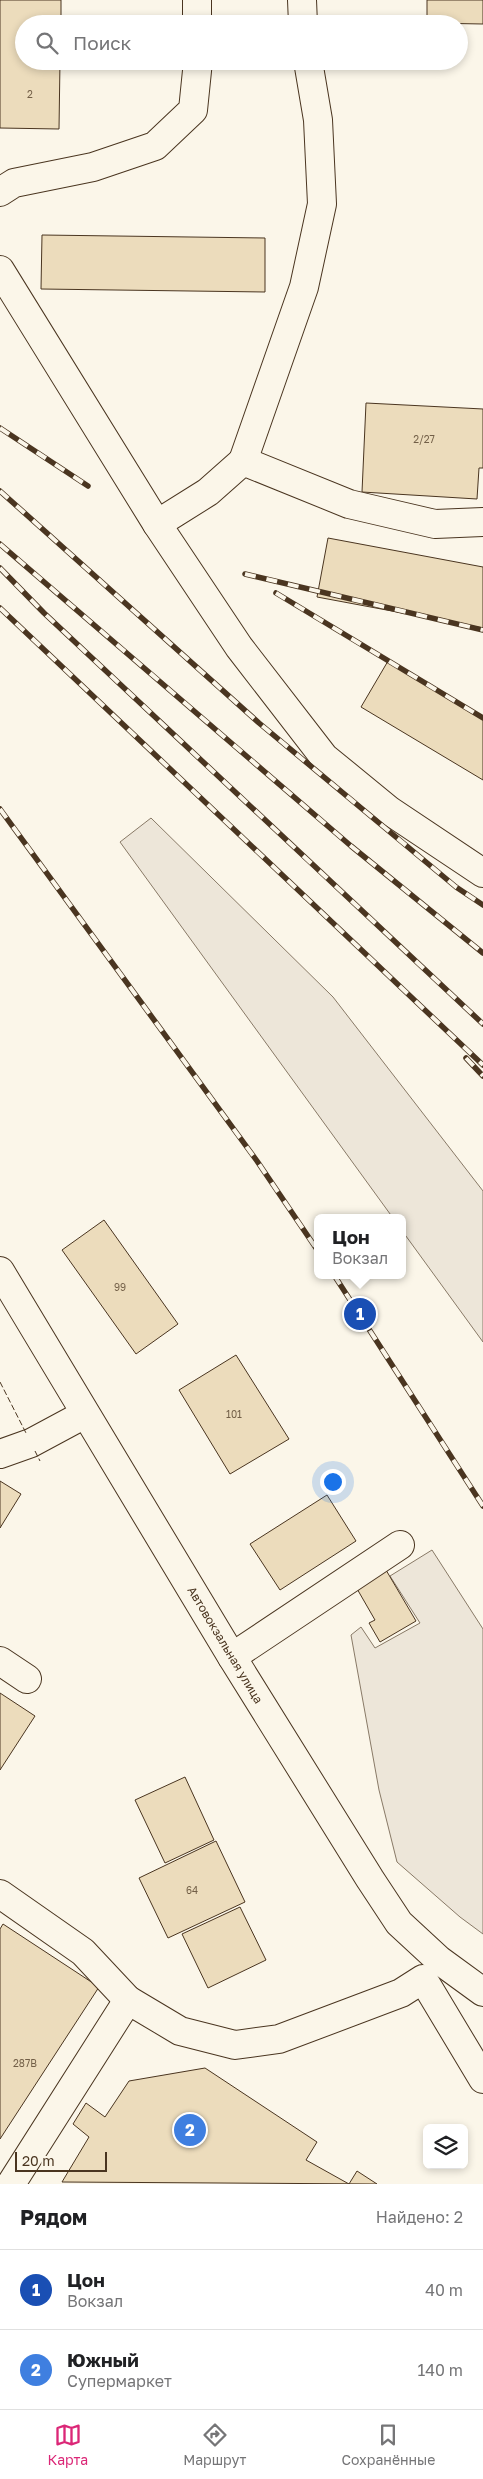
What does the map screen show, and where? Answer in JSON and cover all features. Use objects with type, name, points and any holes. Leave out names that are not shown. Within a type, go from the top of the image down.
[{"type":"street","points":[[197,0],[198,15]]},
{"type":"street","points":[[302,0],[303,15]]},
{"type":"street","points":[[7,187],[93,167],[155,146],[193,110],[197,70]]},
{"type":"street","points":[[157,524],[208,492],[243,461],[304,287],[322,204],[318,120],[310,70]]},
{"type":"street","points":[[0,270],[157,524],[239,648],[324,757],[390,811],[483,873]]},
{"type":"street","points":[[243,461],[349,504],[435,524],[483,522]]},
{"type":"street","name":"Автовокзальная улица","points":[[0,1271],[232,1657],[370,1880],[431,1969],[483,1992]]},
{"type":"street","points":[[0,1454],[31,1443],[85,1414]]},
{"type":"street","points":[[232,1657],[400,1545]]},
{"type":"street","points":[[0,1662],[27,1680]]},
{"type":"street","points":[[0,1894],[83,1952],[128,2000],[180,2031],[235,2045],[279,2039],[401,1993],[431,1969],[483,2079]]},
{"type":"street","points":[[11,2184],[128,2000]]},
{"type":"shaded area","points":[[151,818],[333,997],[483,1191],[483,1342],[406,1236],[406,1214],[390,1214],[120,842]]},
{"type":"shaded area","points":[[432,1550],[483,1629],[483,1934],[460,1917],[397,1862],[379,1790],[351,1635],[361,1627],[375,1648],[420,1623],[390,1576]]},
{"type":"building","points":[[0,0],[61,0],[61,15],[15,15],[15,70],[60,70],[59,129],[0,128]]},
{"type":"building","points":[[427,0],[483,0],[483,24],[468,24],[468,15],[427,15]]},
{"type":"building","points":[[42,235],[265,238],[265,292],[41,289]]},
{"type":"building","points":[[366,403],[483,409],[483,468],[479,468],[477,499],[362,492]]},
{"type":"building","points":[[328,538],[483,567],[483,628],[317,597]]},
{"type":"building","points":[[388,661],[483,718],[483,780],[361,707]]},
{"type":"building","points":[[104,1220],[178,1324],[136,1354],[62,1250]]},
{"type":"building","points":[[236,1355],[289,1439],[230,1474],[179,1390]]},
{"type":"building","points":[[0,1481],[21,1494],[0,1528]]},
{"type":"building","points":[[327,1495],[356,1541],[280,1590],[250,1544]]},
{"type":"building","points":[[386,1570],[416,1621],[380,1642],[369,1623],[375,1620],[356,1587]]},
{"type":"building","points":[[0,1693],[35,1716],[0,1770]]},
{"type":"building","points":[[185,1777],[214,1840],[165,1863],[135,1800]]},
{"type":"building","points":[[216,1841],[245,1902],[168,1938],[139,1878]]},
{"type":"building","points":[[240,1907],[266,1960],[208,1988],[182,1934]]},
{"type":"building","points":[[3,1924],[99,1987],[0,2139],[0,1929]]},
{"type":"building","points":[[205,2068],[317,2142],[306,2160],[349,2184],[62,2182],[89,2137],[73,2124],[86,2103],[105,2117],[129,2081]]},
{"type":"building","points":[[357,2171],[377,2184],[349,2184]]},
{"type":"railway","points":[[0,428],[88,486]]},
{"type":"railway","points":[[0,491],[259,723],[456,887],[483,905]]},
{"type":"railway","points":[[0,544],[351,846],[483,953]]},
{"type":"railway","points":[[0,568],[44,613],[483,1024]]},
{"type":"railway","points":[[245,574],[483,630]]},
{"type":"railway","points":[[276,593],[483,718]]},
{"type":"railway","points":[[0,608],[483,1065]]},
{"type":"railway","points":[[0,809],[257,1161],[314,1245]]},
{"type":"railway","points":[[466,1058],[483,1076]]},
{"type":"railway","points":[[337,1279],[483,1506]]},
{"type":"fence","points":[[0,1382],[26,1433]]},
{"type":"fence","points":[[35,1451],[40,1461]]},
{"type":"place","name":"Цон","points":[[360,1314]]},
{"type":"place","name":"Южный","points":[[190,2130]]}]
